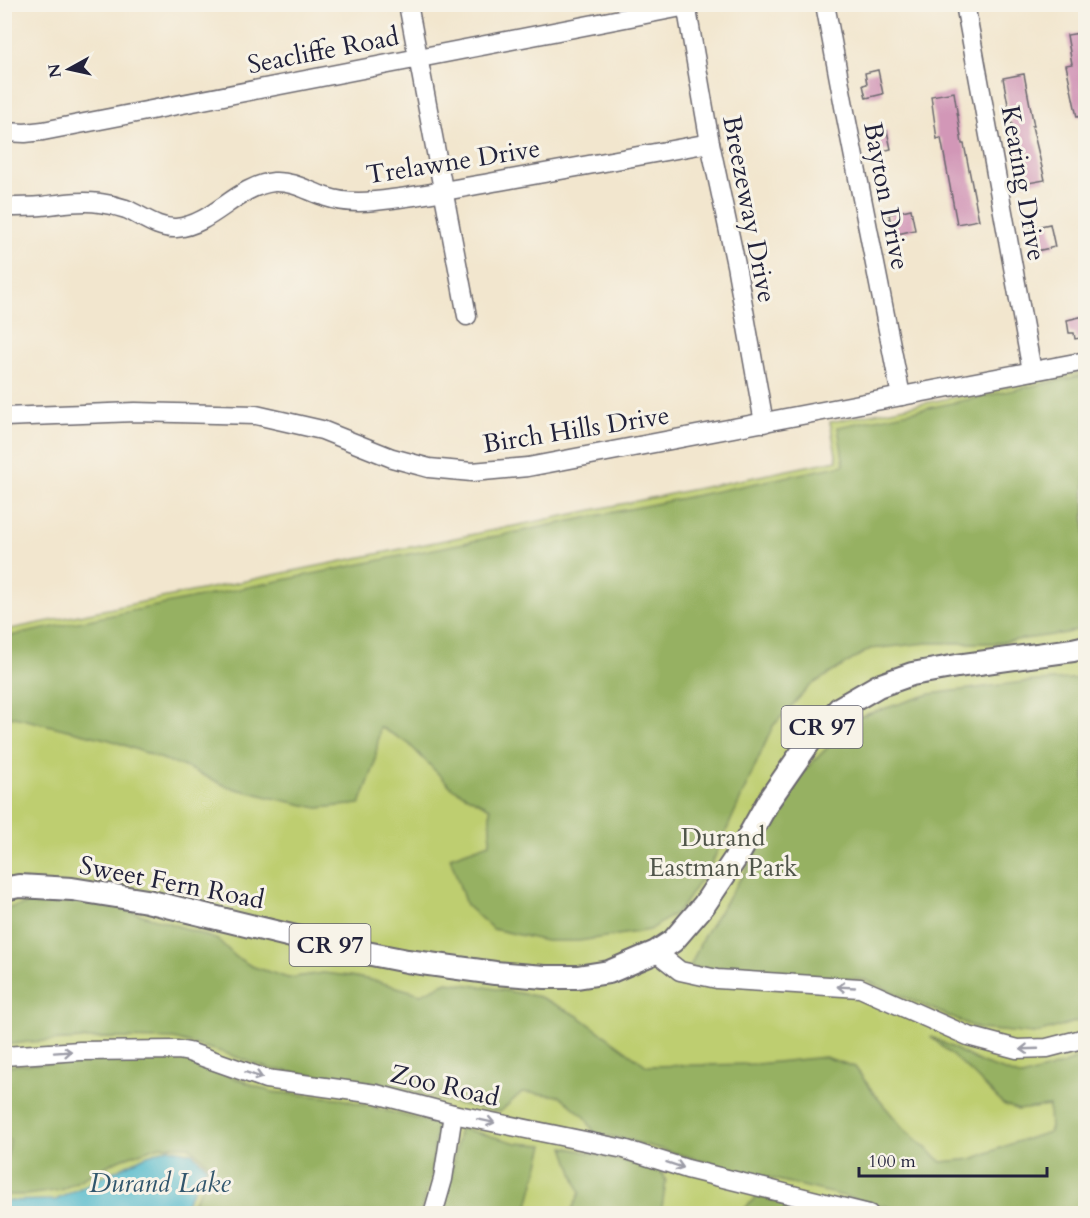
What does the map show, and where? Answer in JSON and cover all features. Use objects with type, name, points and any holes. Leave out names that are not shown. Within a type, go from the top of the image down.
[{"type":"main road","name":"Sweet Fern Road","points":[[4,889],[19,886],[72,889],[147,901],[341,948],[407,961],[545,977],[577,977],[609,972],[656,952],[673,941],[704,905],[810,741],[840,708],[878,686],[912,674],[1086,647]]},
{"type":"street","points":[[408,4],[467,316]]},
{"type":"street","name":"Bayton Drive","points":[[825,4],[901,396]]},
{"type":"street","name":"Keating Drive","points":[[965,4],[1032,371]]},
{"type":"street","name":"Seacliffe Road","points":[[4,132],[43,131],[687,5]]},
{"type":"street","name":"Breezeway Drive","points":[[687,5],[710,143],[736,265],[764,423]]},
{"type":"street","name":"Trelawne Drive","points":[[4,207],[100,202],[126,209],[163,226],[178,228],[194,224],[253,188],[272,182],[294,184],[343,201],[375,201],[710,143]]},
{"type":"street","name":"Birch Hills Drive","points":[[4,417],[135,412],[256,415],[322,430],[392,458],[429,468],[472,472],[528,467],[1086,360]]},
{"type":"street","points":[[656,952],[680,971],[717,980],[860,988],[968,1036],[1017,1049],[1047,1048],[1086,1037]]},
{"type":"street","name":"Zoo Road","points":[[4,1056],[80,1051],[178,1050],[189,1052],[266,1079],[376,1094],[453,1114],[624,1149],[687,1169],[869,1214]]},
{"type":"street","points":[[434,1214],[443,1179],[453,1114]]},
{"type":"green space","name":"Durand Eastman Park","points":[[1085,371],[1085,1213],[5,1214],[5,630],[837,460],[830,422]]},
{"type":"green space","points":[[1085,375],[1085,627],[1067,633],[996,643],[927,643],[870,649],[811,685],[773,726],[712,863],[680,910],[650,930],[579,941],[546,941],[493,929],[466,905],[450,857],[490,843],[490,808],[452,788],[408,743],[380,727],[374,767],[360,804],[318,808],[228,787],[190,769],[110,740],[5,715],[5,637],[844,465],[838,427]]},
{"type":"green space","points":[[1085,678],[1085,1019],[1034,1034],[979,1029],[865,980],[744,973],[690,967],[704,935],[746,870],[802,773],[858,717],[930,694],[1024,682]]},
{"type":"green space","points":[[45,900],[102,903],[166,922],[218,940],[236,957],[251,966],[288,978],[323,973],[350,976],[421,994],[447,982],[540,997],[578,1016],[647,1066],[757,1064],[825,1057],[855,1067],[903,1128],[942,1162],[972,1159],[1050,1132],[1049,1106],[1018,1110],[1003,1104],[930,1036],[982,1063],[1022,1077],[1065,1064],[1085,1053],[1085,1213],[913,1213],[737,1170],[624,1139],[595,1134],[585,1117],[560,1096],[522,1092],[500,1112],[448,1102],[388,1085],[270,1069],[222,1052],[174,1039],[104,1038],[5,1045],[4,909]]},
{"type":"green space","points":[[111,1059],[186,1059],[271,1092],[337,1098],[437,1124],[431,1177],[420,1214],[187,1213],[213,1169],[189,1146],[160,1146],[118,1160],[61,1190],[26,1195],[5,1195],[5,1159],[10,1141],[5,1137],[5,1066]]},
{"type":"green space","points":[[460,1128],[517,1143],[544,1145],[526,1213],[443,1214]]},
{"type":"green space","points":[[564,1147],[660,1169],[666,1181],[661,1213],[570,1213],[580,1193]]},
{"type":"green space","points":[[757,1196],[790,1205],[790,1213],[740,1213]]},
{"type":"water","name":"Durand Lake","points":[[168,1148],[192,1153],[207,1167],[180,1213],[5,1213],[5,1201],[56,1200],[145,1156]]},
{"type":"building","points":[[1086,32],[1086,115],[1077,117],[1066,65],[1072,64],[1067,35]]},
{"type":"building","points":[[878,70],[883,94],[866,98],[863,85],[867,84],[865,73]]},
{"type":"building","points":[[1024,74],[1034,126],[1032,126],[1045,180],[1023,184],[1003,78]]},
{"type":"building","points":[[954,92],[962,144],[964,144],[979,220],[957,224],[941,138],[937,139],[931,96]]},
{"type":"building","points":[[887,131],[891,149],[874,153],[871,135]]},
{"type":"building","points":[[911,209],[915,230],[893,235],[889,214]]},
{"type":"building","points":[[1050,224],[1055,247],[1036,251],[1031,228]]},
{"type":"building","points":[[1084,316],[1086,337],[1075,339],[1074,333],[1069,333],[1067,320]]}]
